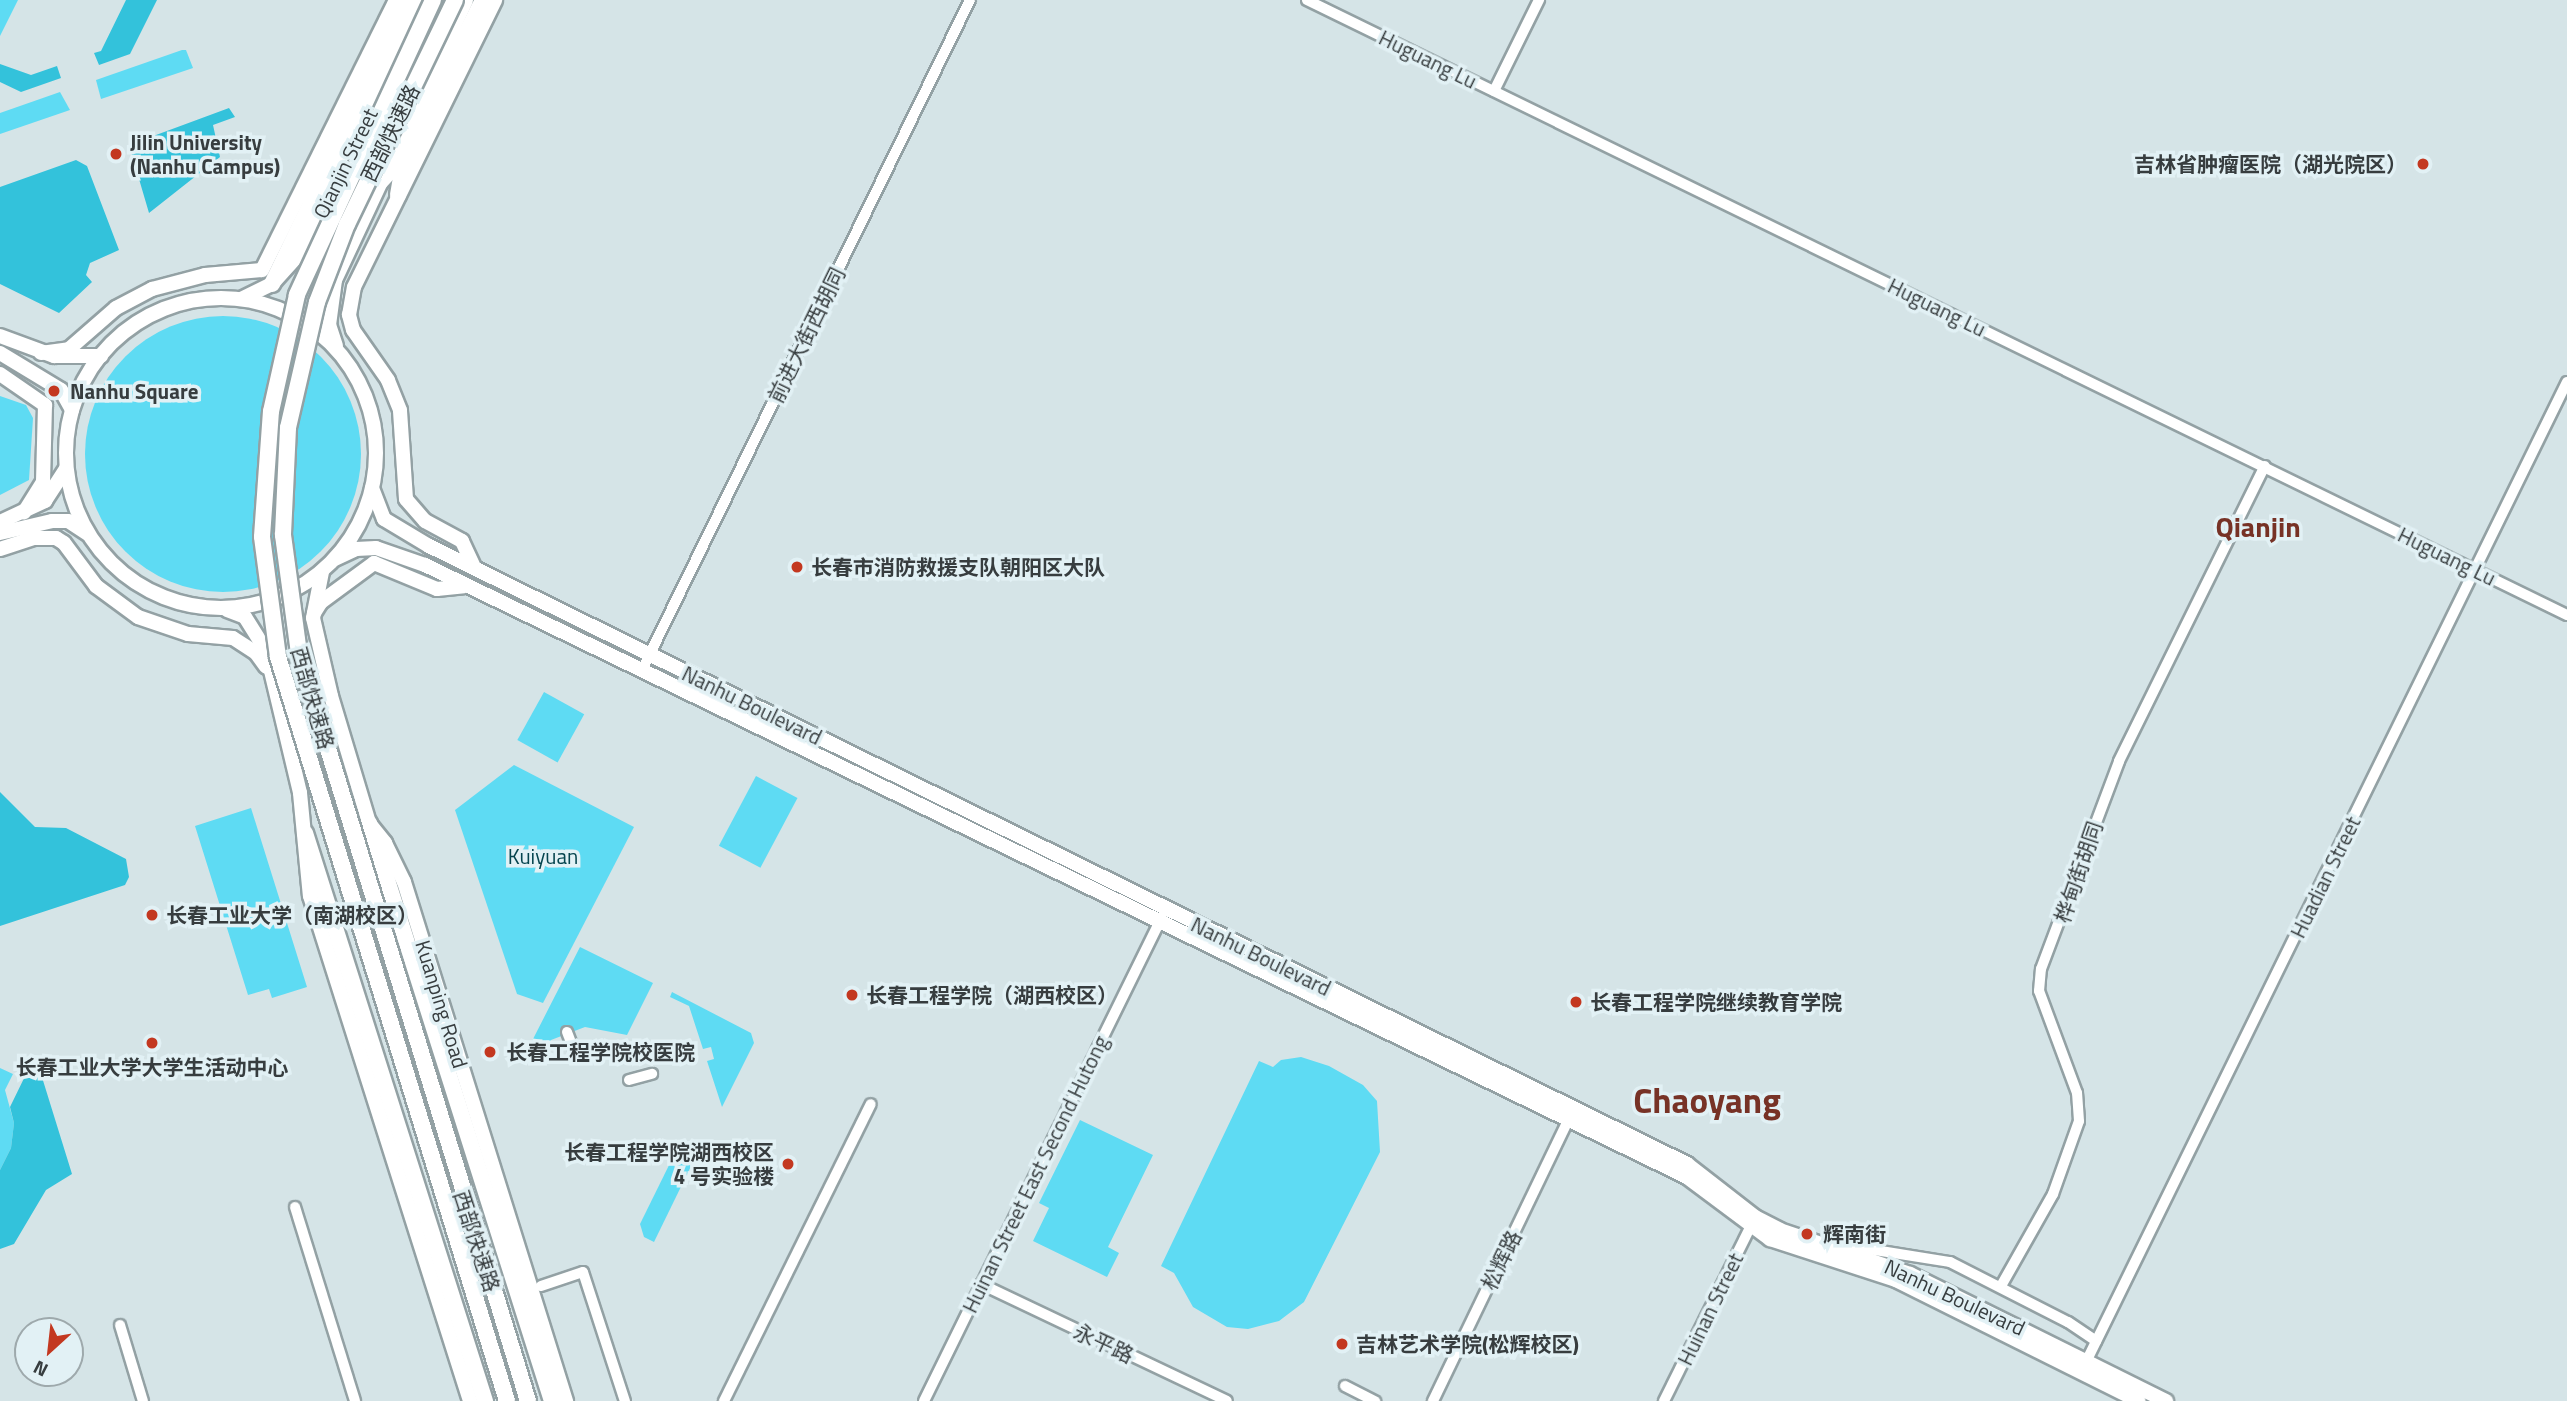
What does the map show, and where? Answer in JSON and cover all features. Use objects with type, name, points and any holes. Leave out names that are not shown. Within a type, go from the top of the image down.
[{"type":"highway","points":[[272,284],[409,0]]},
{"type":"highway","name":"西部快速路","points":[[433,0],[297,295],[271,411],[262,537],[278,657],[507,1401]]},
{"type":"highway","name":"西部快速路","points":[[454,0],[347,224],[317,302],[288,428],[283,535],[299,654],[528,1401]]},
{"type":"highway","points":[[380,183],[405,155],[483,0]]},
{"type":"highway","points":[[398,195],[405,155]]},
{"type":"highway","points":[[369,823],[552,1401]]},
{"type":"highway","points":[[305,833],[396,1128],[485,1401]]},
{"type":"main road","name":"Qianjin Street","points":[[41,353],[69,349],[116,307],[152,289],[205,275],[252,274],[268,260],[396,0]]},
{"type":"main road","name":"Qianjin Street","points":[[238,300],[272,284],[301,252],[424,0]]},
{"type":"main road","name":"Qianjin Street","points":[[337,351],[329,325],[335,280],[466,0]]},
{"type":"main road","points":[[218,608],[267,601],[323,570],[335,559],[354,533],[372,488],[376,456],[373,424],[348,364],[345,334],[354,286],[495,0]]},
{"type":"main road","points":[[89,535],[73,499],[67,468],[72,411],[101,356],[130,328],[158,312],[189,302],[238,300],[292,316],[337,351],[348,364]]},
{"type":"main road","points":[[350,302],[353,330],[388,380],[400,410],[406,499],[425,522],[462,541],[475,569]]},
{"type":"main road","points":[[0,336],[41,353],[78,358],[101,356]]},
{"type":"main road","points":[[0,353],[61,390],[72,411]]},
{"type":"main road","points":[[0,374],[45,405],[43,482],[24,513]]},
{"type":"main road","points":[[0,522],[45,501],[67,468]]},
{"type":"main road","name":"Nanhu Boulevard","points":[[372,488],[384,519],[475,569],[1687,1177],[1753,1223],[1910,1274],[2084,1366],[2139,1401]]},
{"type":"main road","points":[[0,533],[52,521],[68,521],[89,535],[116,566],[141,586],[178,602],[218,608],[244,617],[258,632],[273,677],[305,833],[310,896],[470,1401]]},
{"type":"main road","points":[[0,549],[34,538],[56,538],[96,586],[118,604],[165,628],[244,642],[273,677]]},
{"type":"main road","name":"Nanhu Boulevard","points":[[335,559],[356,549],[376,548],[467,586],[1687,1164],[1770,1239],[1896,1280],[2166,1401]]},
{"type":"main road","points":[[313,618],[321,602],[374,564],[437,589],[467,586]]},
{"type":"main road","name":"Kuanping Road","points":[[323,570],[313,618],[314,637],[369,823],[386,843],[404,882],[566,1401]]},
{"type":"street","name":"前进大街西胡同","points":[[642,670],[970,0]]},
{"type":"street","name":"Huguang Lu","points":[[1307,0],[2567,615]]},
{"type":"street","points":[[1494,91],[1539,0]]},
{"type":"street","name":"Huadian Street","points":[[2084,1366],[2567,382]]},
{"type":"street","name":"桦甸街胡同","points":[[2001,1286],[2053,1194],[2079,1121],[2077,1093],[2039,991],[2041,969],[2119,761],[2265,467]]},
{"type":"street","name":"Huinan Street East Second Hutong","points":[[924,1401],[981,1284],[994,1269],[1163,915]]},
{"type":"street","points":[[567,1032],[576,1056]]},
{"type":"street","points":[[629,1080],[652,1074]]},
{"type":"street","points":[[724,1401],[871,1104]]},
{"type":"street","name":"松辉路","points":[[1433,1401],[1569,1118]]},
{"type":"street","points":[[295,1207],[355,1401]]},
{"type":"street","name":"Huinan Street","points":[[1664,1401],[1753,1223]]},
{"type":"street","points":[[1814,1241],[1950,1262],[2001,1286],[2096,1341]]},
{"type":"street","points":[[541,1286],[583,1272],[625,1401]]},
{"type":"street","name":"永平路","points":[[981,1284],[1227,1401]]},
{"type":"street","points":[[120,1325],[143,1401]]},
{"type":"street","points":[[1345,1386],[1375,1401]]},
{"type":"green space","points":[[0,0],[18,0],[0,36]]},
{"type":"green space","points":[[186,50],[193,68],[101,99],[96,80]]},
{"type":"green space","points":[[60,92],[70,110],[0,134],[0,113]]},
{"type":"green space","name":"Nanhu Square","points":[[223,316],[250,319],[276,327],[300,339],[321,356],[338,377],[350,401],[358,427],[361,454],[358,481],[350,507],[338,531],[321,552],[300,569],[276,581],[250,589],[223,592],[196,589],[170,581],[146,569],[125,552],[108,531],[96,507],[88,481],[85,454],[88,427],[96,401],[108,377],[125,356],[146,339],[170,327],[196,319]]},
{"type":"green space","points":[[0,396],[26,405],[33,418],[29,480],[0,495]]},
{"type":"green space","points":[[544,692],[584,714],[558,762],[517,740]]},
{"type":"green space","name":"Kuiyuan","points":[[514,765],[634,827],[543,1003],[517,994],[455,810]]},
{"type":"green space","points":[[756,776],[797,798],[760,868],[719,846]]},
{"type":"green space","points":[[251,808],[307,987],[272,998],[269,989],[248,995],[195,826]]},
{"type":"green space","points":[[580,947],[653,983],[627,1035],[585,1027],[551,1040],[537,1057],[532,1041]]},
{"type":"green space","points":[[1054,987],[1060,990],[1063,996],[1060,1002],[1054,1005],[1048,1002],[1045,996],[1048,990]]},
{"type":"green space","points":[[672,992],[751,1033],[754,1043],[722,1107],[707,1061],[714,1059],[711,1047],[703,1049],[689,1006],[670,997]]},
{"type":"green space","points":[[1301,1057],[1329,1066],[1363,1085],[1377,1101],[1380,1152],[1304,1302],[1279,1321],[1248,1329],[1227,1327],[1193,1307],[1174,1273],[1161,1266],[1259,1061],[1273,1067],[1281,1060]]},
{"type":"green space","points":[[0,1068],[13,1074],[5,1090],[14,1123],[11,1148],[0,1170]]},
{"type":"green space","points":[[1080,1120],[1153,1155],[1108,1247],[1119,1253],[1107,1277],[1033,1241],[1049,1208],[1039,1203]]},
{"type":"green space","points":[[675,1153],[695,1158],[654,1242],[644,1237],[640,1224]]},
{"type":"shaded area","points":[[126,0],[157,0],[130,54],[99,65],[94,53],[101,51]]},
{"type":"shaded area","points":[[0,64],[31,75],[57,66],[61,78],[21,92],[0,82]]},
{"type":"shaded area","points":[[229,108],[235,117],[213,125],[220,157],[149,213],[129,145]]},
{"type":"shaded area","points":[[76,160],[87,166],[119,250],[90,263],[86,275],[92,282],[59,313],[0,284],[0,187]]},
{"type":"shaded area","points":[[0,792],[35,827],[66,828],[126,859],[129,877],[125,885],[0,926]]},
{"type":"shaded area","points":[[30,1066],[38,1066],[72,1174],[46,1190],[14,1244],[0,1249],[0,1170],[11,1148],[14,1123],[10,1107]]},
{"type":"place","name":"Jilin University (Nanhu Campus)","points":[[116,154]]},
{"type":"place","name":"吉林省肿瘤医院（湖光院区）","points":[[2423,164]]},
{"type":"place","name":"Nanhu Square","points":[[54,391]]},
{"type":"place","name":"长春市消防救援支队朝阳区大队","points":[[797,567]]},
{"type":"place","name":"长春工业大学（南湖校区）","points":[[152,915]]},
{"type":"place","name":"长春工程学院（湖西校区）","points":[[852,995]]},
{"type":"place","name":"长春工程学院继续教育学院","points":[[1576,1002]]},
{"type":"place","name":"长春工业大学大学生活动中心","points":[[152,1043]]},
{"type":"place","name":"长春工程学院校医院","points":[[490,1052]]},
{"type":"place","name":"长春工程学院湖西校区 4 号实验楼","points":[[788,1164]]},
{"type":"place","name":"辉南街","points":[[1807,1234]]},
{"type":"place","name":"吉林艺术学院(松辉校区)","points":[[1342,1344]]},
{"type":"district","name":"Qianjin","points":[[2258,527]]},
{"type":"district","name":"Chaoyang","points":[[1707,1100]]}]
